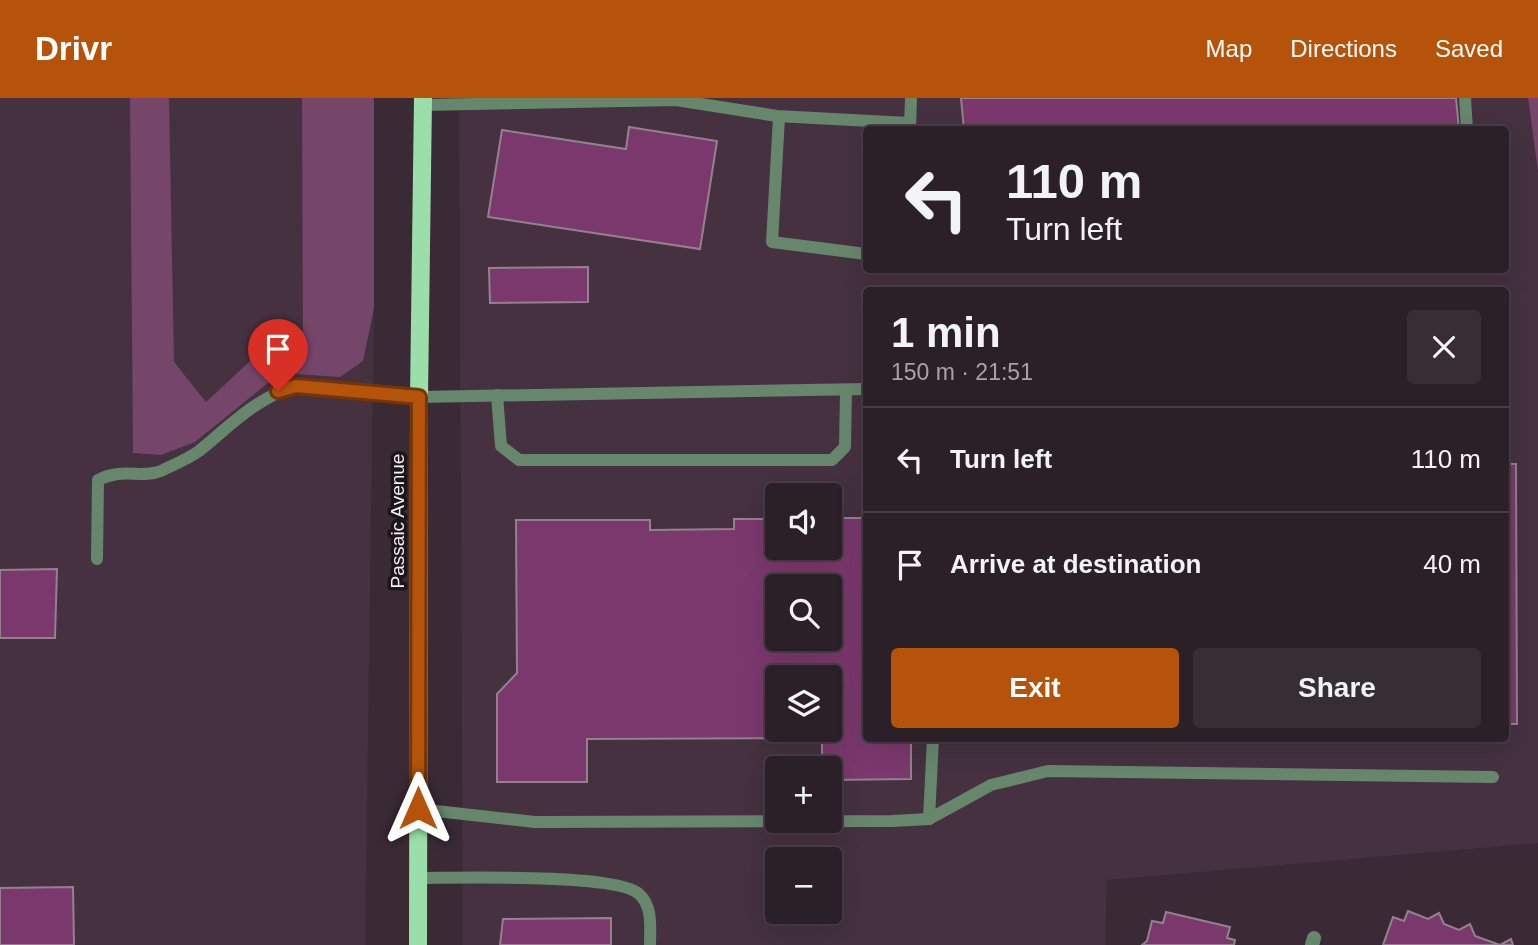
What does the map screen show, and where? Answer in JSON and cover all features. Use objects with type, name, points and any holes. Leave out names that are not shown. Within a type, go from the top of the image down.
[{"type":"main road","name":"Passaic Avenue","points":[[418,945],[419,397],[423,101]]},
{"type":"lane","points":[[423,101],[676,100],[779,117],[909,126],[911,98]]},
{"type":"lane","points":[[1465,98],[1467,126]]},
{"type":"lane","points":[[779,117],[772,242],[863,254]]},
{"type":"lane","points":[[97,559],[98,480],[113,472],[156,473],[197,453],[250,407],[278,391],[296,386],[419,397],[863,389]]},
{"type":"lane","points":[[497,395],[501,446],[519,460],[832,460],[845,447],[846,391]]},
{"type":"lane","points":[[929,819],[933,742]]},
{"type":"lane","points":[[418,808],[535,822],[892,821],[929,819],[992,785],[1048,772],[1493,777]]},
{"type":"lane","points":[[418,878],[536,877],[629,887],[643,898],[647,906],[650,945]]},
{"type":"shaded area","points":[[0,98],[374,98],[374,308],[365,945],[0,945]]},
{"type":"shaded area","points":[[130,98],[169,98],[174,362],[206,402],[265,347],[303,343],[302,98],[374,98],[374,308],[363,361],[340,377],[295,374],[268,383],[195,442],[161,455],[133,453]]},
{"type":"shaded area","points":[[459,98],[1528,98],[1538,171],[1538,843],[1107,880],[1105,945],[463,945]]},
{"type":"shaded area","points":[[1528,98],[1538,98],[1538,171]]},
{"type":"building","points":[[961,98],[1456,98],[1459,126],[964,126]]},
{"type":"building","points":[[629,127],[717,141],[700,249],[488,217],[502,130],[626,149]]},
{"type":"building","points":[[588,267],[588,302],[490,303],[489,268]]},
{"type":"building","points":[[1509,464],[1516,464],[1517,724],[1509,724]]},
{"type":"building","points":[[842,518],[863,518],[863,742],[911,742],[911,779],[842,780],[842,756],[822,756],[822,742],[842,742],[842,665],[765,665],[765,738],[587,739],[587,782],[497,782],[497,694],[517,673],[516,520],[650,520],[650,530],[734,529],[734,519],[765,519],[765,560],[842,560]]},
{"type":"building","points":[[57,569],[55,638],[0,638],[0,570]]},
{"type":"building","points":[[73,887],[74,945],[0,945],[0,888]]},
{"type":"building","points":[[1408,911],[1428,919],[1439,913],[1444,924],[1459,930],[1470,924],[1475,936],[1500,945],[1383,945],[1393,917],[1404,921]]},
{"type":"building","points":[[1166,912],[1230,927],[1227,938],[1235,940],[1234,945],[1142,945],[1147,941],[1152,921],[1163,923]]},
{"type":"building","points":[[611,918],[611,945],[500,945],[503,919]]},
{"type":"building","points":[[1511,939],[1513,945],[1500,945]]},
{"type":"route","points":[[278,391],[296,386],[419,397],[418,808]]}]
